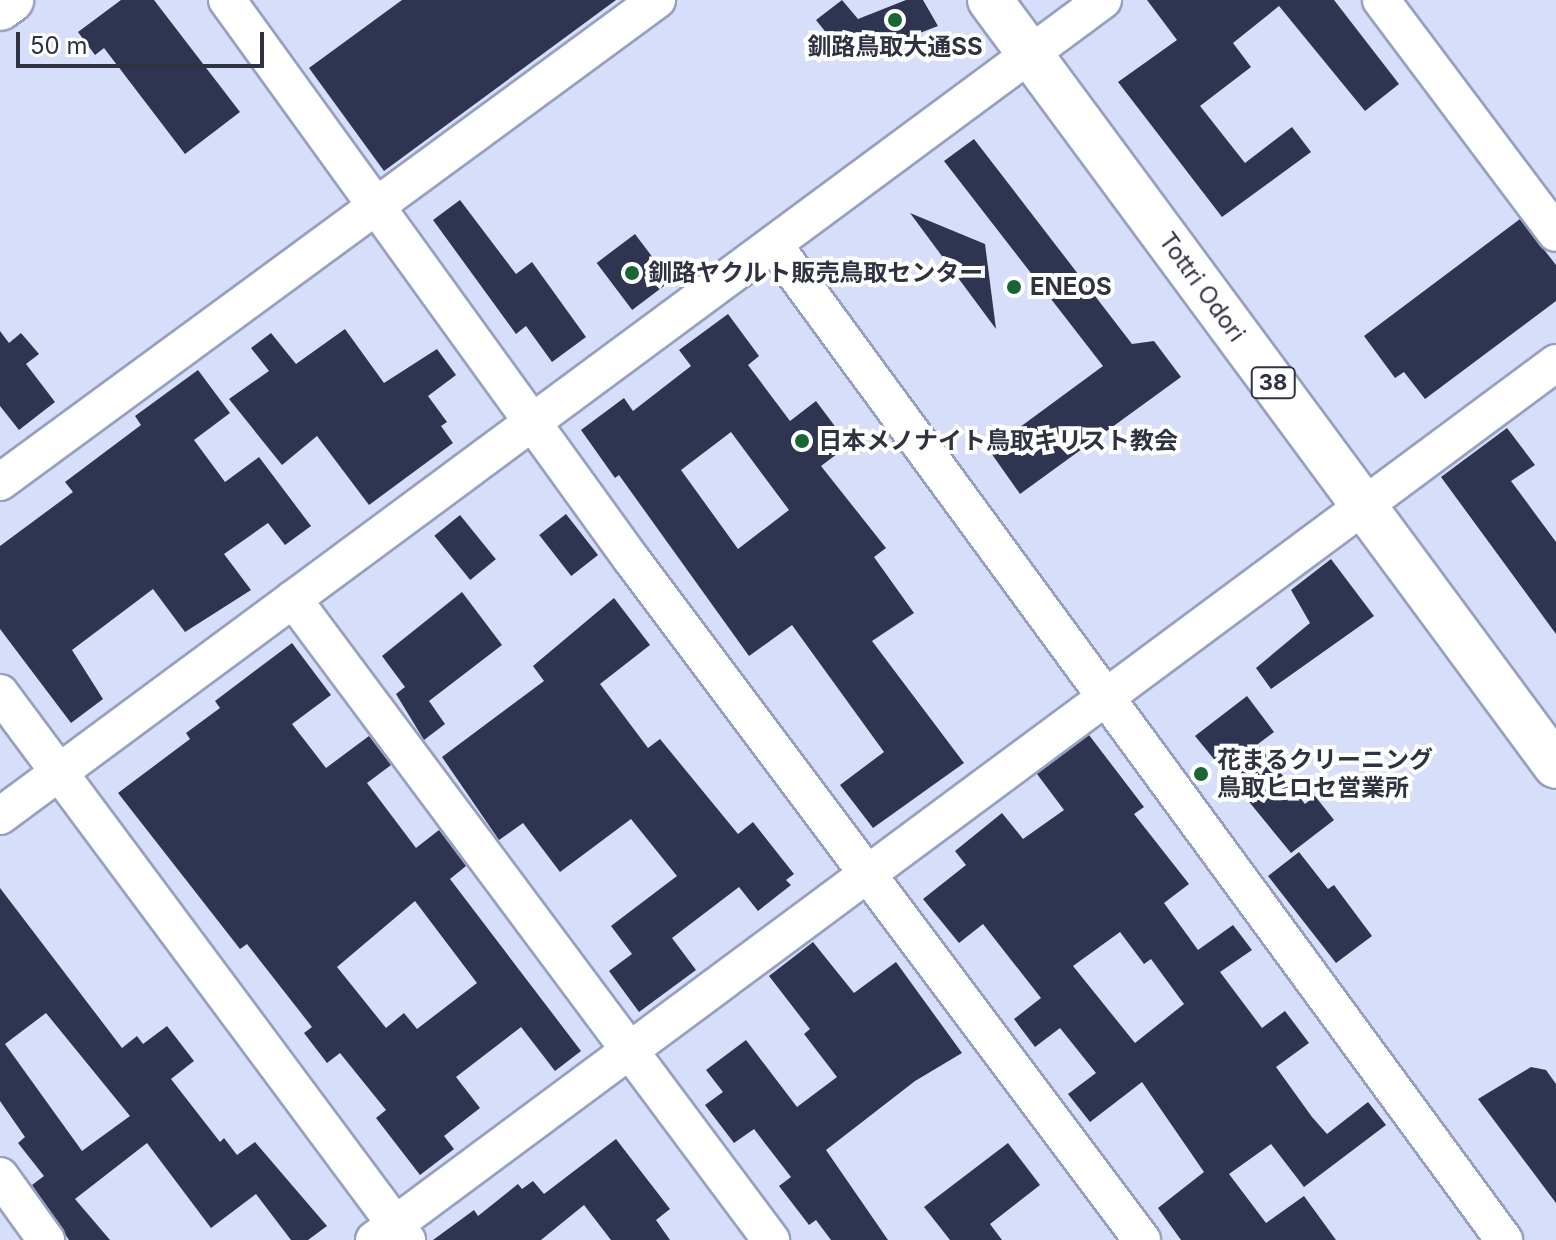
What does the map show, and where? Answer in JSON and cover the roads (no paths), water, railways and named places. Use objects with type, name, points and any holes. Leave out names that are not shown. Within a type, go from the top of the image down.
[{"type":"main road","points":[[0,8],[11,0]]},
{"type":"main road","name":"Tottri Odori","points":[[990,0],[1556,766]]},
{"type":"street","points":[[227,0],[380,205],[532,422],[1142,1240]]},
{"type":"street","points":[[0,482],[657,0]]},
{"type":"street","points":[[0,816],[1103,0]]},
{"type":"street","points":[[1381,0],[1556,233]]},
{"type":"street","points":[[774,245],[1109,697],[1504,1240]]},
{"type":"street","points":[[0,693],[392,1235],[1556,363]]},
{"type":"street","points":[[293,599],[771,1240]]},
{"type":"street","points":[[0,1176],[46,1240]]},
{"type":"place","name":"釧路鳥取大通SS","points":[[895,20]]},
{"type":"place","name":"釧路ヤクルト販売鳥取センター","points":[[632,273]]},
{"type":"place","name":"ENEOS","points":[[1014,287]]},
{"type":"place","name":"日本メノナイト鳥取キリスト教会","points":[[802,441]]},
{"type":"place","name":"花まるクリーニング 鳥取ヒロセ営業所","points":[[1201,774]]}]
